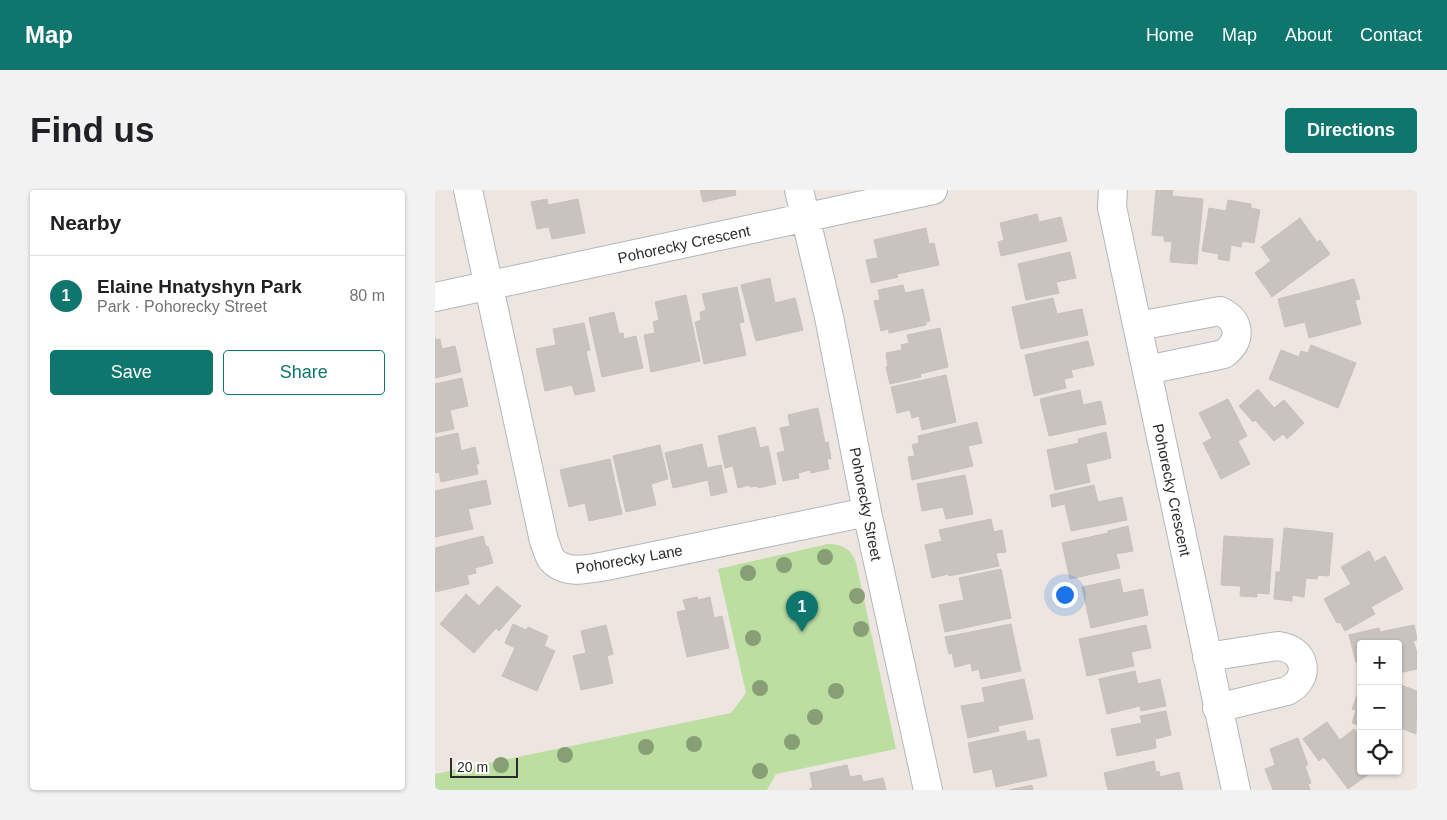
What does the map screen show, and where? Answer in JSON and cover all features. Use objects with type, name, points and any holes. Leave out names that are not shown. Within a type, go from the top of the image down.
[{"type":"street","name":"Pohorecky Lane","points":[[468,190],[544,541],[552,559],[560,566],[574,570],[606,566],[867,512]]},
{"type":"street","name":"Pohorecky Street","points":[[799,190],[829,317],[867,512],[927,790]]},
{"type":"street","name":"Pohorecky Crescent","points":[[435,297],[933,190]]},
{"type":"street","name":"Pohorecky Crescent","points":[[1113,190],[1112,207],[1217,708],[1236,790]]},
{"type":"street","points":[[1138,326],[1220,311],[1228,314],[1237,327],[1235,342],[1225,354],[1147,370]]},
{"type":"street","points":[[1207,657],[1278,646],[1287,647],[1295,651],[1303,664],[1303,674],[1295,687],[1287,691],[1217,708]]},
{"type":"green space","points":[[828,544],[845,548],[856,562],[896,749],[776,774],[767,790],[435,790],[435,774],[731,713],[746,693],[718,569]]},
{"type":"building","points":[[700,190],[735,190],[736,195],[703,202]]},
{"type":"building","points":[[1156,190],[1173,190],[1172,196],[1203,199],[1197,264],[1170,262],[1172,242],[1164,241],[1164,236],[1152,235]]},
{"type":"building","points":[[547,199],[548,205],[578,199],[585,233],[552,239],[549,227],[537,229],[531,202]]},
{"type":"building","points":[[1228,200],[1251,204],[1251,208],[1260,210],[1254,243],[1242,241],[1241,247],[1231,245],[1229,261],[1218,259],[1219,254],[1202,251],[1209,208],[1226,211]]},
{"type":"building","points":[[1037,214],[1039,222],[1061,217],[1067,241],[1001,256],[998,242],[1004,240],[1000,223]]},
{"type":"building","points":[[1300,218],[1317,242],[1320,240],[1330,254],[1272,297],[1255,273],[1271,261],[1261,247]]},
{"type":"building","points":[[926,228],[929,244],[934,243],[939,265],[897,274],[898,277],[871,283],[866,260],[878,258],[874,240]]},
{"type":"building","points":[[1070,252],[1076,278],[1056,282],[1059,293],[1026,300],[1018,264]]},
{"type":"building","points":[[770,278],[775,303],[795,298],[803,330],[756,341],[741,285]]},
{"type":"building","points":[[1354,279],[1360,299],[1355,300],[1361,324],[1309,338],[1305,322],[1285,327],[1278,299]]},
{"type":"building","points":[[903,285],[905,293],[923,289],[930,321],[926,322],[926,325],[889,333],[888,329],[881,331],[874,301],[880,300],[878,290]]},
{"type":"building","points":[[737,287],[744,322],[739,323],[746,355],[704,364],[695,322],[701,320],[700,312],[706,310],[702,294]]},
{"type":"building","points":[[686,295],[700,361],[651,372],[644,335],[655,333],[653,322],[659,320],[655,302]]},
{"type":"building","points":[[1053,298],[1057,314],[1082,309],[1088,335],[1021,349],[1012,307]]},
{"type":"building","points":[[614,312],[619,334],[623,333],[624,339],[636,336],[643,368],[602,377],[589,318]]},
{"type":"building","points":[[584,323],[590,350],[586,351],[595,391],[575,395],[572,385],[545,391],[536,349],[556,345],[553,329]]},
{"type":"building","points":[[940,328],[948,367],[920,374],[921,377],[890,384],[886,367],[888,367],[886,353],[902,350],[901,345],[909,343],[907,335]]},
{"type":"building","points":[[435,337],[436,340],[440,339],[442,349],[455,346],[461,372],[435,378]]},
{"type":"building","points":[[1088,341],[1094,365],[1071,370],[1073,377],[1064,379],[1066,388],[1034,396],[1025,355]]},
{"type":"building","points":[[1311,345],[1356,363],[1338,408],[1269,379],[1281,350],[1299,357],[1301,351],[1308,353]]},
{"type":"building","points":[[946,375],[956,422],[922,430],[919,416],[912,418],[910,410],[897,413],[891,387]]},
{"type":"building","points":[[462,378],[468,406],[450,410],[454,429],[435,433],[435,384]]},
{"type":"building","points":[[1258,389],[1274,408],[1284,400],[1304,423],[1287,439],[1283,434],[1274,441],[1239,406]]},
{"type":"building","points":[[1080,390],[1083,405],[1101,401],[1106,424],[1049,436],[1040,399]]},
{"type":"building","points":[[1228,399],[1247,436],[1238,441],[1250,464],[1221,479],[1203,443],[1212,438],[1199,413]]},
{"type":"building","points":[[818,408],[825,443],[828,442],[831,459],[827,459],[829,469],[811,473],[810,470],[798,473],[799,478],[783,481],[777,453],[785,451],[780,428],[790,426],[788,415]]},
{"type":"building","points":[[977,422],[982,443],[968,446],[973,466],[912,480],[908,457],[915,456],[912,445],[919,443],[918,436]]},
{"type":"building","points":[[755,427],[760,448],[768,446],[776,484],[758,488],[758,486],[750,487],[750,485],[738,488],[733,466],[725,468],[718,436]]},
{"type":"building","points":[[1106,432],[1111,458],[1086,464],[1090,482],[1055,490],[1047,450],[1079,443],[1078,439]]},
{"type":"building","points":[[458,433],[461,451],[475,447],[479,464],[476,464],[478,474],[441,482],[439,472],[435,473],[435,438]]},
{"type":"building","points":[[702,444],[707,468],[721,465],[727,492],[711,496],[708,480],[673,488],[665,453]]},
{"type":"building","points":[[660,445],[668,479],[651,484],[656,505],[626,512],[613,456]]},
{"type":"building","points":[[610,459],[622,514],[589,521],[585,503],[569,507],[560,470]]},
{"type":"building","points":[[965,475],[973,514],[946,519],[943,507],[922,511],[917,484]]},
{"type":"building","points":[[486,480],[491,504],[468,509],[473,529],[435,537],[435,491]]},
{"type":"building","points":[[1094,485],[1098,502],[1122,497],[1127,520],[1071,531],[1065,504],[1052,507],[1050,495]]},
{"type":"building","points":[[991,519],[994,532],[1002,530],[1006,552],[996,553],[999,566],[932,578],[925,545],[942,541],[939,530]]},
{"type":"building","points":[[1128,526],[1133,551],[1116,554],[1120,568],[1070,579],[1062,543],[1108,533],[1108,531]]},
{"type":"building","points":[[1284,528],[1333,533],[1329,576],[1318,575],[1317,579],[1306,578],[1304,597],[1292,595],[1292,601],[1274,599],[1276,572],[1280,572]]},
{"type":"building","points":[[483,536],[493,563],[475,568],[476,573],[467,575],[469,584],[435,592],[435,548]]},
{"type":"building","points":[[1224,536],[1273,539],[1269,594],[1257,593],[1257,597],[1240,596],[1241,586],[1221,585]]},
{"type":"building","points":[[1369,551],[1375,562],[1385,556],[1403,589],[1371,607],[1375,614],[1345,631],[1340,622],[1337,623],[1324,599],[1351,584],[1341,567]]},
{"type":"building","points":[[1001,569],[1011,618],[945,632],[939,605],[964,600],[959,578]]},
{"type":"building","points":[[1120,579],[1123,593],[1143,589],[1148,615],[1091,628],[1082,587]]},
{"type":"building","points":[[497,586],[521,606],[499,631],[496,628],[474,653],[440,624],[466,594],[479,606]]},
{"type":"building","points":[[697,597],[698,600],[710,597],[714,618],[722,616],[729,648],[687,657],[677,612],[686,610],[683,600]]},
{"type":"building","points":[[513,624],[526,630],[528,627],[548,636],[544,646],[555,651],[537,691],[502,676],[515,648],[505,643]]},
{"type":"building","points":[[1011,624],[1021,671],[981,679],[979,669],[972,671],[971,663],[955,667],[952,653],[949,654],[945,637]]},
{"type":"building","points":[[606,625],[613,654],[607,656],[613,683],[581,690],[573,656],[586,653],[581,631]]},
{"type":"building","points":[[1146,625],[1151,648],[1131,652],[1134,666],[1087,676],[1079,639]]},
{"type":"building","points":[[1414,625],[1417,638],[1417,640],[1413,641],[1417,652],[1417,669],[1402,672],[1402,640],[1357,640],[1356,662],[1349,635],[1379,628],[1380,632]]},
{"type":"building","points":[[1135,671],[1138,684],[1160,679],[1166,706],[1141,711],[1140,706],[1107,714],[1099,679]]},
{"type":"building","points":[[1024,679],[1033,719],[998,726],[999,731],[968,738],[961,706],[985,702],[982,688]]},
{"type":"building","points":[[1402,685],[1417,691],[1416,734],[1402,729]]},
{"type":"building","points":[[1357,696],[1357,725],[1352,723],[1356,710],[1352,709]]},
{"type":"building","points":[[1166,711],[1171,735],[1155,739],[1156,748],[1117,756],[1111,729],[1142,723],[1140,716]]},
{"type":"building","points":[[1327,722],[1340,740],[1354,729],[1357,732],[1357,775],[1367,775],[1348,789],[1324,757],[1319,761],[1303,739]]},
{"type":"building","points":[[1025,731],[1027,741],[1039,739],[1047,776],[996,787],[992,769],[974,773],[968,743]]},
{"type":"building","points":[[1298,738],[1308,765],[1305,766],[1311,783],[1308,784],[1310,790],[1273,790],[1265,769],[1275,765],[1270,749]]},
{"type":"building","points":[[1154,761],[1156,772],[1159,771],[1160,777],[1179,772],[1183,790],[1108,790],[1104,773]]},
{"type":"building","points":[[847,765],[850,777],[861,775],[863,782],[883,778],[886,790],[810,790],[810,788],[813,788],[810,773]]},
{"type":"building","points":[[1032,785],[1033,790],[1009,790]]},
{"type":"place","name":"Elaine Hnatyshyn Park","points":[[802,632]]}]
